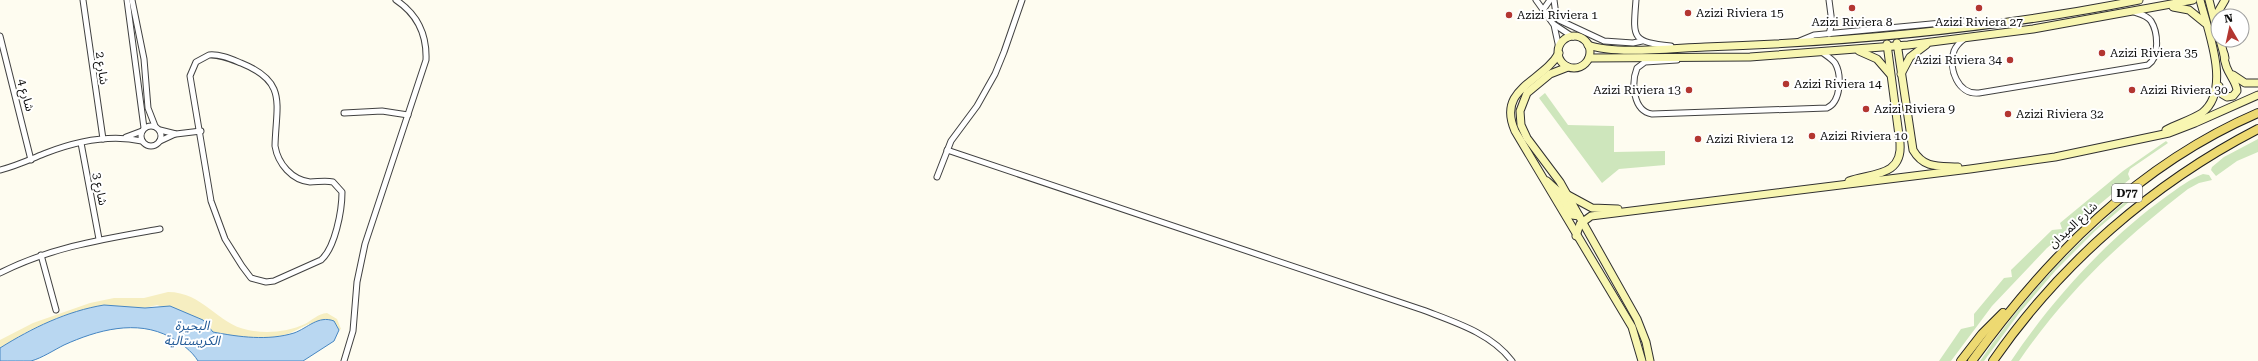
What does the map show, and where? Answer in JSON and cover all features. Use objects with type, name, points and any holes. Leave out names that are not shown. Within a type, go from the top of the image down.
[{"type":"main road","name":"شارع الميدان","points":[[1972,361],[2018,301],[2067,246],[2123,196],[2192,147],[2258,113]]},
{"type":"main road","name":"D77","points":[[1993,361],[2048,293],[2116,225],[2187,171],[2258,129]]},
{"type":"main road","points":[[1961,361],[1991,325],[2018,301]]},
{"type":"street","name":"شارع 2","points":[[83,0],[103,138]]},
{"type":"street","points":[[127,0],[144,116],[142,141]]},
{"type":"street","points":[[132,0],[144,59],[148,108],[155,126],[160,130],[176,134]]},
{"type":"street","points":[[344,361],[353,331],[358,277],[365,244],[423,72],[426,47],[418,23],[411,12],[396,0]]},
{"type":"street","points":[[937,177],[953,137],[977,106],[995,74],[1022,0]]},
{"type":"street","points":[[1536,0],[1554,24],[1573,37],[1583,39],[1588,44],[1590,51],[1589,58],[1582,66],[1568,66],[1550,74],[1530,90],[1522,102],[1520,116],[1525,134],[1549,165],[1581,219],[1638,323],[1646,342],[1650,361]]},
{"type":"street","points":[[1543,10],[1550,0]]},
{"type":"street","points":[[1554,0],[1555,13],[1559,20],[1600,40],[1633,43],[1642,41],[1653,45],[1681,48]]},
{"type":"street","points":[[1636,0],[1634,29],[1642,41]]},
{"type":"street","points":[[1829,34],[1832,23],[1830,0]]},
{"type":"street","points":[[2107,6],[2115,0]]},
{"type":"street","points":[[1588,44],[1608,49],[1681,48],[1794,44],[1886,38],[1985,26],[2139,0]]},
{"type":"street","points":[[1589,58],[1684,58],[1823,53],[1857,50],[1964,39],[2134,12],[2193,0]]},
{"type":"street","points":[[2200,0],[2220,92],[2225,97],[2231,97],[2236,93],[2237,86],[2226,70],[2224,54]]},
{"type":"street","points":[[2157,7],[2185,8],[2196,14],[2206,24]]},
{"type":"street","points":[[1964,39],[1956,47],[1953,55],[1957,81],[1963,89],[1969,92],[1987,92],[2148,65],[2153,61],[2157,52],[2153,25],[2147,17],[2134,12]]},
{"type":"street","points":[[1794,44],[1807,36],[1963,21],[1976,22],[1985,26]]},
{"type":"street","points":[[1554,24],[1561,60],[1568,66]]},
{"type":"street","name":"شارع 4","points":[[0,36],[31,160]]},
{"type":"street","points":[[1573,37],[1565,40],[1549,66],[1519,90],[1514,98],[1510,112],[1515,131],[1576,236],[1632,327],[1642,361]]},
{"type":"street","points":[[1896,37],[1911,142],[1915,154],[1924,163],[1932,167],[1970,170]]},
{"type":"street","points":[[1840,186],[1854,179],[1884,173],[1897,160],[1900,147],[1886,38]]},
{"type":"street","points":[[1901,74],[1912,55],[1928,43]]},
{"type":"street","points":[[2222,48],[2229,68],[2236,78],[2245,83],[2258,83]]},
{"type":"street","points":[[1857,50],[1877,58],[1891,76]]},
{"type":"street","points":[[1684,58],[1669,61],[1645,62],[1639,66],[1635,73],[1636,99],[1643,111],[1652,114],[1827,108],[1834,104],[1838,96],[1837,72],[1834,62],[1823,53]]},
{"type":"street","points":[[209,55],[222,56],[256,69],[268,78],[276,96],[275,146],[280,161],[295,177],[308,182],[333,182],[342,192],[333,242],[326,255],[321,260],[270,282],[258,281],[248,275],[228,246],[216,219],[209,191],[201,131],[190,76],[193,66],[200,59],[209,55]]},
{"type":"street","points":[[135,60],[140,62],[144,59]]},
{"type":"street","points":[[2156,136],[2197,116],[2206,109],[2215,96],[2218,82]]},
{"type":"street","points":[[1544,179],[1558,191],[1572,215],[1581,219],[1591,216],[1970,170],[2055,157],[2156,136],[2195,123],[2258,95]]},
{"type":"street","points":[[344,113],[382,111],[408,115]]},
{"type":"street","points":[[126,137],[155,126]]},
{"type":"street","points":[[160,130],[160,141]]},
{"type":"street","points":[[0,170],[80,143],[103,138],[126,137],[142,141],[151,146],[176,134],[201,131]]},
{"type":"street","name":"شارع 3","points":[[80,143],[100,239]]},
{"type":"street","points":[[947,150],[1423,310],[1485,337],[1498,346],[1512,361]]},
{"type":"street","points":[[1567,194],[1592,208],[1632,211]]},
{"type":"street","points":[[1576,236],[1581,219]]},
{"type":"street","points":[[0,272],[40,255],[64,247],[100,239],[160,229]]},
{"type":"street","points":[[40,255],[56,310]]},
{"type":"green space","points":[[1545,93],[1568,125],[1614,126],[1614,152],[1665,151],[1665,165],[1619,169],[1602,183],[1539,98]]},
{"type":"green space","points":[[2258,139],[2258,152],[2237,161],[2216,176],[2211,170],[2212,167],[2224,157]]},
{"type":"green space","points":[[2166,141],[2168,143],[2130,169],[2128,174],[2130,179],[2047,248],[1992,306],[1951,361],[1939,361],[1961,329],[1974,326],[1974,314],[2004,278],[2012,277],[2011,270],[2052,230],[2062,229],[2060,223],[2123,171]]},
{"type":"green space","points":[[2203,174],[2209,175],[2212,180],[2199,183],[2188,189],[2140,228],[2076,289],[2038,335],[2019,361],[2011,361],[2027,338],[2063,293],[2102,251],[2145,213],[2193,178]]},
{"type":"green space","points":[[2137,195],[2095,231],[2056,270],[2020,312],[1984,361],[1980,361],[2007,324],[2052,271],[2114,211],[2127,200]]},
{"type":"sand","points":[[168,292],[180,293],[191,297],[201,302],[227,322],[248,330],[277,332],[291,329],[327,313],[337,319],[341,329],[339,330],[337,325],[316,323],[309,324],[284,335],[257,338],[213,332],[207,323],[157,305],[145,308],[104,305],[59,317],[28,331],[0,348],[0,340],[33,323],[90,303],[114,298],[144,298]]},
{"type":"water","name":"البحيرة الكريستالية","points":[[104,305],[145,308],[170,306],[203,320],[213,332],[243,337],[264,338],[294,333],[313,323],[323,320],[334,321],[339,330],[334,341],[303,361],[198,361],[186,348],[170,337],[144,329],[131,328],[103,331],[90,335],[64,345],[35,360],[0,361],[0,348],[37,327],[77,311]]},
{"type":"place","name":"Azizi Riviera 8","points":[[1852,8]]},
{"type":"place","name":"Azizi Riviera 27","points":[[1979,8]]},
{"type":"place","name":"Azizi Riviera 15","points":[[1688,13]]},
{"type":"place","name":"Azizi Riviera 1","points":[[1509,15]]},
{"type":"place","name":"Azizi Riviera 35","points":[[2102,53]]},
{"type":"place","name":"Azizi Riviera 34","points":[[2010,60]]},
{"type":"place","name":"Azizi Riviera 14","points":[[1786,84]]},
{"type":"place","name":"Azizi Riviera 13","points":[[1689,90]]},
{"type":"place","name":"Azizi Riviera 30","points":[[2132,90]]},
{"type":"place","name":"Azizi Riviera 9","points":[[1866,109]]},
{"type":"place","name":"Azizi Riviera 32","points":[[2008,114]]},
{"type":"place","name":"Azizi Riviera 10","points":[[1812,136]]},
{"type":"place","name":"Azizi Riviera 12","points":[[1698,139]]}]
